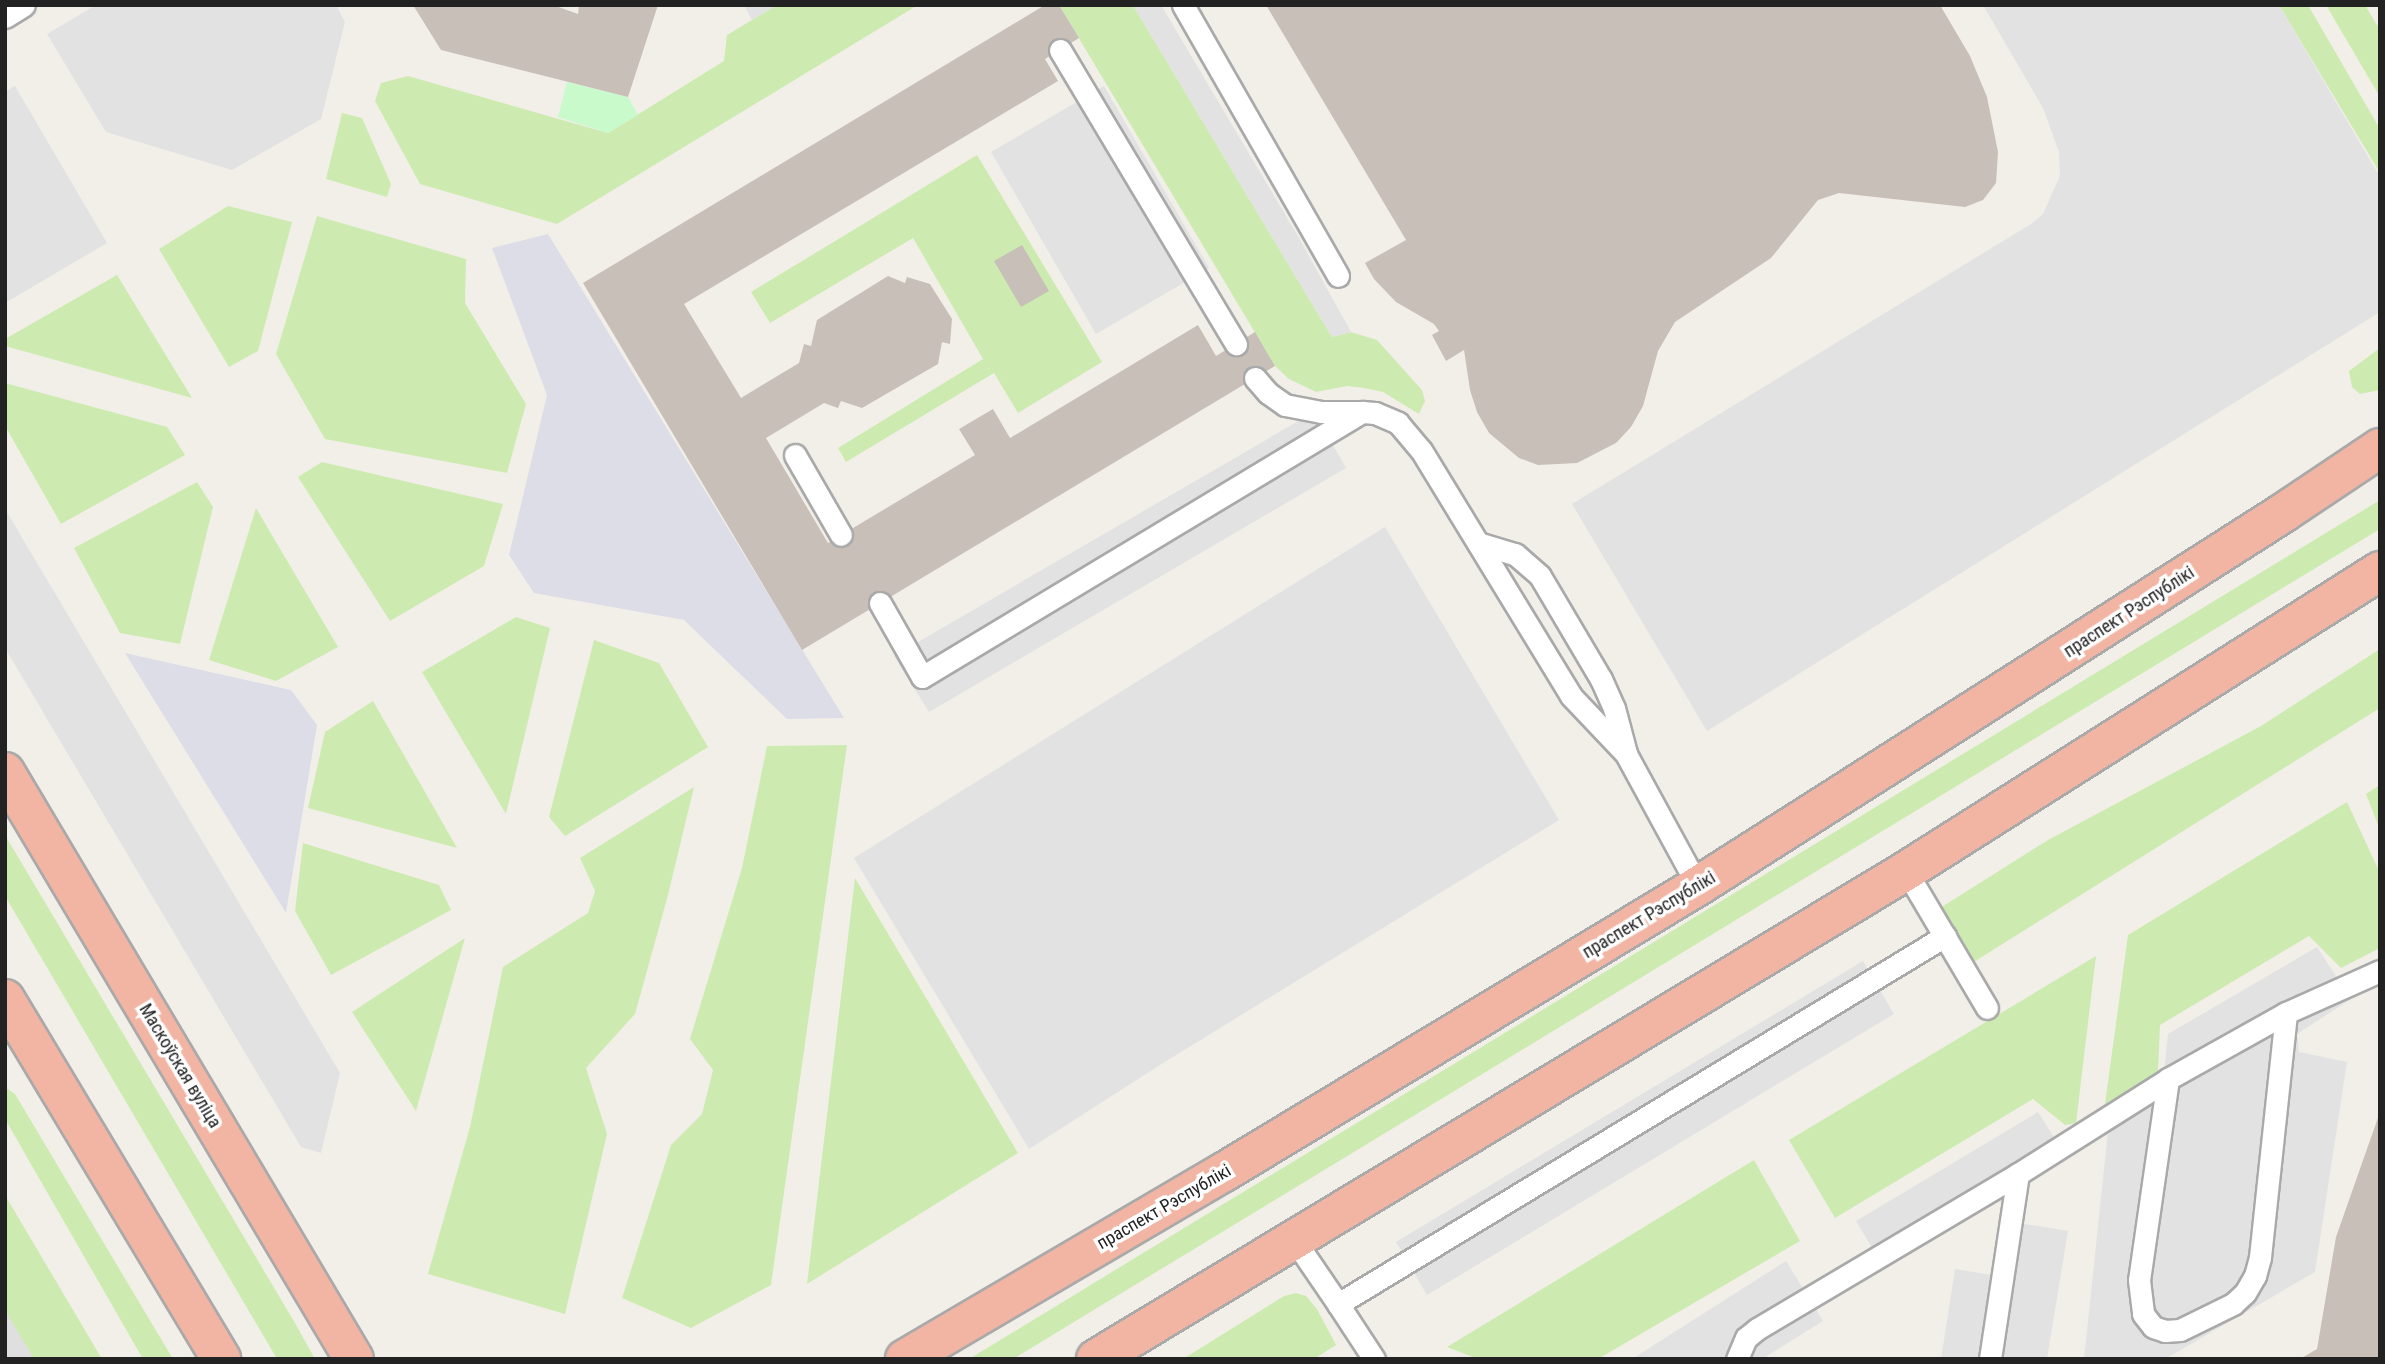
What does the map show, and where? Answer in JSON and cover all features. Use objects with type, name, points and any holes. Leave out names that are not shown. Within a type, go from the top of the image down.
[{"type":"highway","name":"праспект Рэспублікі","points":[[905,1359],[1236,1165],[1698,886],[2380,448]]},
{"type":"highway","points":[[1096,1359],[1906,871],[2380,571]]},
{"type":"highway","name":"Маскоўская вуліца","points":[[5,772],[354,1359]]},
{"type":"highway","points":[[5,999],[221,1359]]},
{"type":"lane","points":[[5,17],[24,5]]},
{"type":"lane","points":[[1183,5],[1338,276]]},
{"type":"lane","points":[[1060,50],[1236,344]]},
{"type":"lane","points":[[1255,378],[1268,393],[1285,405],[1321,412],[1362,412],[1387,417],[1410,434],[1571,696],[1626,754]]},
{"type":"lane","points":[[880,603],[922,677],[1362,412]]},
{"type":"lane","points":[[795,455],[841,535]]},
{"type":"lane","points":[[1478,543],[1516,554],[1540,576],[1601,679],[1614,708],[1626,754],[1698,886]]},
{"type":"lane","points":[[1906,871],[1987,1008]]},
{"type":"lane","points":[[1338,1304],[1945,936]]},
{"type":"lane","points":[[1737,1359],[1746,1338],[1757,1329],[2018,1174],[2168,1079],[2286,1013],[2380,971]]},
{"type":"lane","points":[[2168,1079],[2139,1280],[2143,1314],[2153,1327],[2165,1332],[2180,1330],[2233,1304],[2245,1293],[2255,1276],[2260,1256],[2286,1013]]},
{"type":"lane","points":[[1990,1359],[2018,1174]]},
{"type":"lane","points":[[1295,1241],[1374,1359]]},
{"type":"shaded area","points":[[96,5],[336,5],[345,22],[321,119],[232,170],[106,132],[47,34]]},
{"type":"shaded area","points":[[744,5],[777,5],[752,20]]},
{"type":"shaded area","points":[[1133,5],[1161,5],[1299,238],[1351,332],[1332,337]]},
{"type":"shaded area","points":[[1983,5],[2279,5],[2380,177],[2380,312],[1707,731],[1572,504],[2031,224],[2043,214],[2060,176],[2059,152],[2043,108]]},
{"type":"shaded area","points":[[15,86],[107,243],[5,303],[5,92]]},
{"type":"shaded area","points":[[1104,86],[1209,268],[1096,334],[991,152]]},
{"type":"shaded area","points":[[548,234],[844,718],[787,719],[684,620],[534,593],[509,555],[547,395],[492,248]]},
{"type":"shaded area","points":[[1314,412],[1346,468],[929,712],[894,656]]},
{"type":"shaded area","points":[[5,509],[340,1073],[321,1153],[301,1147],[5,648]]},
{"type":"shaded area","points":[[1385,527],[1559,820],[1163,1063],[1029,1149],[854,858]]},
{"type":"shaded area","points":[[125,653],[291,690],[317,725],[286,913]]},
{"type":"shaded area","points":[[2317,947],[2351,999],[2297,1034],[2299,1052],[2347,1062],[2315,1272],[2165,1359],[2084,1359],[2108,1131],[2161,1100],[2168,1034]]},
{"type":"shaded area","points":[[1863,961],[1894,1014],[1427,1295],[1396,1242]]},
{"type":"shaded area","points":[[2038,1112],[2060,1147],[1877,1256],[1856,1221]]},
{"type":"shaded area","points":[[2019,1223],[2068,1231],[2047,1359],[1941,1359],[1955,1269],[2010,1278]]},
{"type":"shaded area","points":[[1786,1261],[1823,1321],[1762,1359],[1632,1359]]},
{"type":"shaded area","points":[[5,1272],[56,1359],[5,1359]]},
{"type":"green space","points":[[777,5],[918,5],[557,224],[420,184],[375,101],[381,83],[408,76],[608,133],[724,61],[727,35]]},
{"type":"green space","points":[[1059,5],[1133,5],[1332,337],[1351,332],[1377,340],[1422,390],[1425,401],[1419,414],[1383,392],[1347,386],[1316,392],[1289,379],[1275,366]]},
{"type":"green space","points":[[2279,5],[2308,5],[2380,129],[2380,173]]},
{"type":"green space","points":[[2326,5],[2365,5],[2380,30],[2380,97]]},
{"type":"green space","points":[[567,82],[628,97],[638,115],[608,133],[558,117]]},
{"type":"green space","points":[[342,113],[362,118],[391,184],[387,197],[326,179]]},
{"type":"green space","points":[[977,155],[1102,362],[1018,413],[994,373],[846,462],[838,448],[983,359],[913,238],[770,323],[751,292]]},
{"type":"green space","points":[[228,206],[292,222],[258,351],[229,367],[159,249]]},
{"type":"green space","points":[[317,216],[466,259],[465,303],[526,404],[507,473],[325,439],[276,354]]},
{"type":"green space","points":[[117,275],[192,398],[5,346],[5,339]]},
{"type":"green space","points":[[2380,348],[2380,390],[2360,394],[2352,387],[2349,371]]},
{"type":"green space","points":[[5,383],[167,427],[185,455],[61,524],[5,426]]},
{"type":"green space","points":[[322,462],[503,504],[484,566],[390,621],[298,477]]},
{"type":"green space","points":[[197,482],[213,507],[180,644],[120,633],[74,548]]},
{"type":"green space","points":[[2380,500],[2380,529],[1013,1359],[969,1359]]},
{"type":"green space","points":[[256,508],[338,647],[276,681],[209,660]]},
{"type":"green space","points":[[516,617],[550,628],[506,814],[422,672]]},
{"type":"green space","points":[[594,640],[659,663],[708,747],[565,836],[549,817]]},
{"type":"green space","points":[[2380,649],[2380,708],[1969,965],[1937,910],[2048,840],[2261,726]]},
{"type":"green space","points":[[373,701],[457,848],[308,808],[325,732]]},
{"type":"green space","points":[[847,745],[771,1285],[691,1328],[622,1298],[671,1145],[702,1114],[713,1070],[690,1039],[742,868],[767,746]]},
{"type":"green space","points":[[2380,785],[2380,830],[2366,794]]},
{"type":"green space","points":[[694,787],[635,1014],[586,1068],[607,1134],[565,1314],[428,1274],[470,1127],[503,967],[588,913],[595,891],[580,858]]},
{"type":"green space","points":[[2347,802],[2380,873],[2380,948],[2341,968],[2309,936],[2160,1025],[2158,1073],[2105,1104],[2128,935]]},
{"type":"green space","points":[[5,835],[315,1359],[277,1359],[5,896]]},
{"type":"green space","points":[[303,843],[439,885],[451,910],[331,975],[295,911]]},
{"type":"green space","points":[[855,878],[1018,1153],[807,1284]]},
{"type":"green space","points":[[465,938],[416,1111],[352,1012]]},
{"type":"green space","points":[[2096,956],[2076,1123],[2065,1125],[2033,1099],[1835,1218],[1789,1140]]},
{"type":"green space","points":[[5,1087],[15,1094],[173,1359],[143,1359],[5,1119]]},
{"type":"green space","points":[[1754,1160],[1800,1241],[1598,1359],[1478,1359],[1447,1347]]},
{"type":"green space","points":[[5,1195],[102,1359],[34,1359],[5,1310]]},
{"type":"green space","points":[[1296,1293],[1306,1296],[1317,1309],[1336,1345],[1314,1359],[1183,1359],[1284,1296]]},
{"type":"building","points":[[413,5],[553,5],[578,14],[579,5],[658,5],[628,97],[441,50]]},
{"type":"building","points":[[1045,5],[1059,5],[1079,38],[1045,59],[1058,81],[684,304],[741,398],[799,363],[804,344],[811,346],[817,320],[888,276],[905,283],[907,277],[930,284],[952,319],[950,344],[942,342],[938,364],[862,408],[841,401],[838,408],[824,403],[766,438],[828,543],[975,455],[959,429],[993,409],[1010,438],[1198,325],[1216,356],[1255,332],[1275,366],[802,650],[583,283]]},
{"type":"building","points":[[1266,5],[1940,5],[1970,56],[1987,97],[1998,152],[1996,183],[1983,200],[1965,207],[1839,193],[1818,200],[1771,258],[1675,322],[1658,351],[1643,406],[1631,427],[1616,443],[1577,463],[1538,465],[1519,458],[1489,433],[1477,412],[1470,390],[1464,350],[1446,361],[1432,335],[1439,331],[1434,324],[1396,302],[1374,279],[1365,263],[1406,240]]},
{"type":"building","points":[[1022,245],[1049,291],[1021,307],[994,261]]},
{"type":"building","points":[[2380,1112],[2380,1359],[2300,1359],[2317,1349],[2336,1237]]}]
